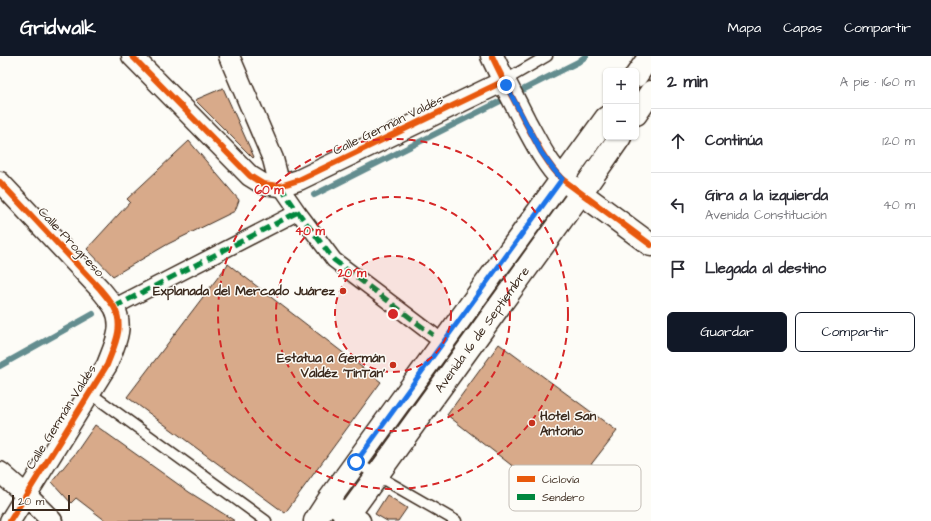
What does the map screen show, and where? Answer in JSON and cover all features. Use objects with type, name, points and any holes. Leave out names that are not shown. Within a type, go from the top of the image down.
[{"type":"main road","points":[[492,56],[541,152],[554,170],[562,179],[651,245]]},
{"type":"main road","points":[[639,72],[650,56]]},
{"type":"main road","points":[[639,110],[651,92]]},
{"type":"main road","name":"Avenida 16 de Septiembre","points":[[315,521],[356,462],[603,122]]},
{"type":"main road","name":"Avenida 16 de Septiembre","points":[[350,519],[376,476],[618,140]]},
{"type":"street","points":[[132,56],[250,176],[263,184],[280,186]]},
{"type":"street","points":[[229,56],[273,159],[280,186],[298,212],[334,260],[433,335]]},
{"type":"street","name":"Calle Germán Valdés","points":[[280,186],[299,180],[505,83]]},
{"type":"street","name":"Calle Progreso","points":[[0,182],[100,289],[116,314]]},
{"type":"street","points":[[116,314],[298,212]]},
{"type":"street","name":"Calle Germán Valdés","points":[[10,521],[107,365],[117,340],[116,314]]},
{"type":"street","points":[[0,472],[52,521]]},
{"type":"street","points":[[328,502],[350,519]]},
{"type":"lane","points":[[505,83],[548,56]]},
{"type":"lane","points":[[90,393],[266,521]]},
{"type":"lane","points":[[356,462],[376,476],[456,521]]},
{"type":"building","points":[[223,88],[254,157],[253,158],[195,100]]},
{"type":"building","points":[[189,141],[239,200],[235,211],[168,244],[113,276],[87,249],[130,202],[127,199]]},
{"type":"building","points":[[228,264],[381,382],[285,513],[127,397]]},
{"type":"building","name":"Hotel San Antonio","points":[[499,344],[617,431],[591,465],[511,465],[447,415]]},
{"type":"building","points":[[95,425],[189,492],[235,521],[106,521],[76,498],[71,503],[52,482],[75,454]]},
{"type":"building","points":[[387,495],[407,508],[398,521],[387,521],[375,514]]},
{"type":"waterway","points":[[314,195],[578,62],[586,56]]},
{"type":"waterway","points":[[0,366],[93,314]]},
{"type":"marked path","points":[[280,186],[334,260],[433,335]]},
{"type":"marked path","points":[[114,307],[298,212]]},
{"type":"cycle path","points":[[132,56],[250,176],[263,184],[280,186],[299,180],[504,81]]},
{"type":"cycle path","points":[[492,56],[533,137],[556,173],[651,245]]},
{"type":"cycle path","points":[[0,182],[100,289],[114,307],[119,322],[115,344],[107,365],[10,521]]},
{"type":"place","name":"Explanada del Mercado Juárez","points":[[343,291]]},
{"type":"place","name":"Estatua a Germán Valdéz 'TinTan'","points":[[393,365]]},
{"type":"place","name":"Hotel San Antonio","points":[[532,423]]},
{"type":"route","points":[[356,462],[562,179],[541,152],[506,85]]}]
